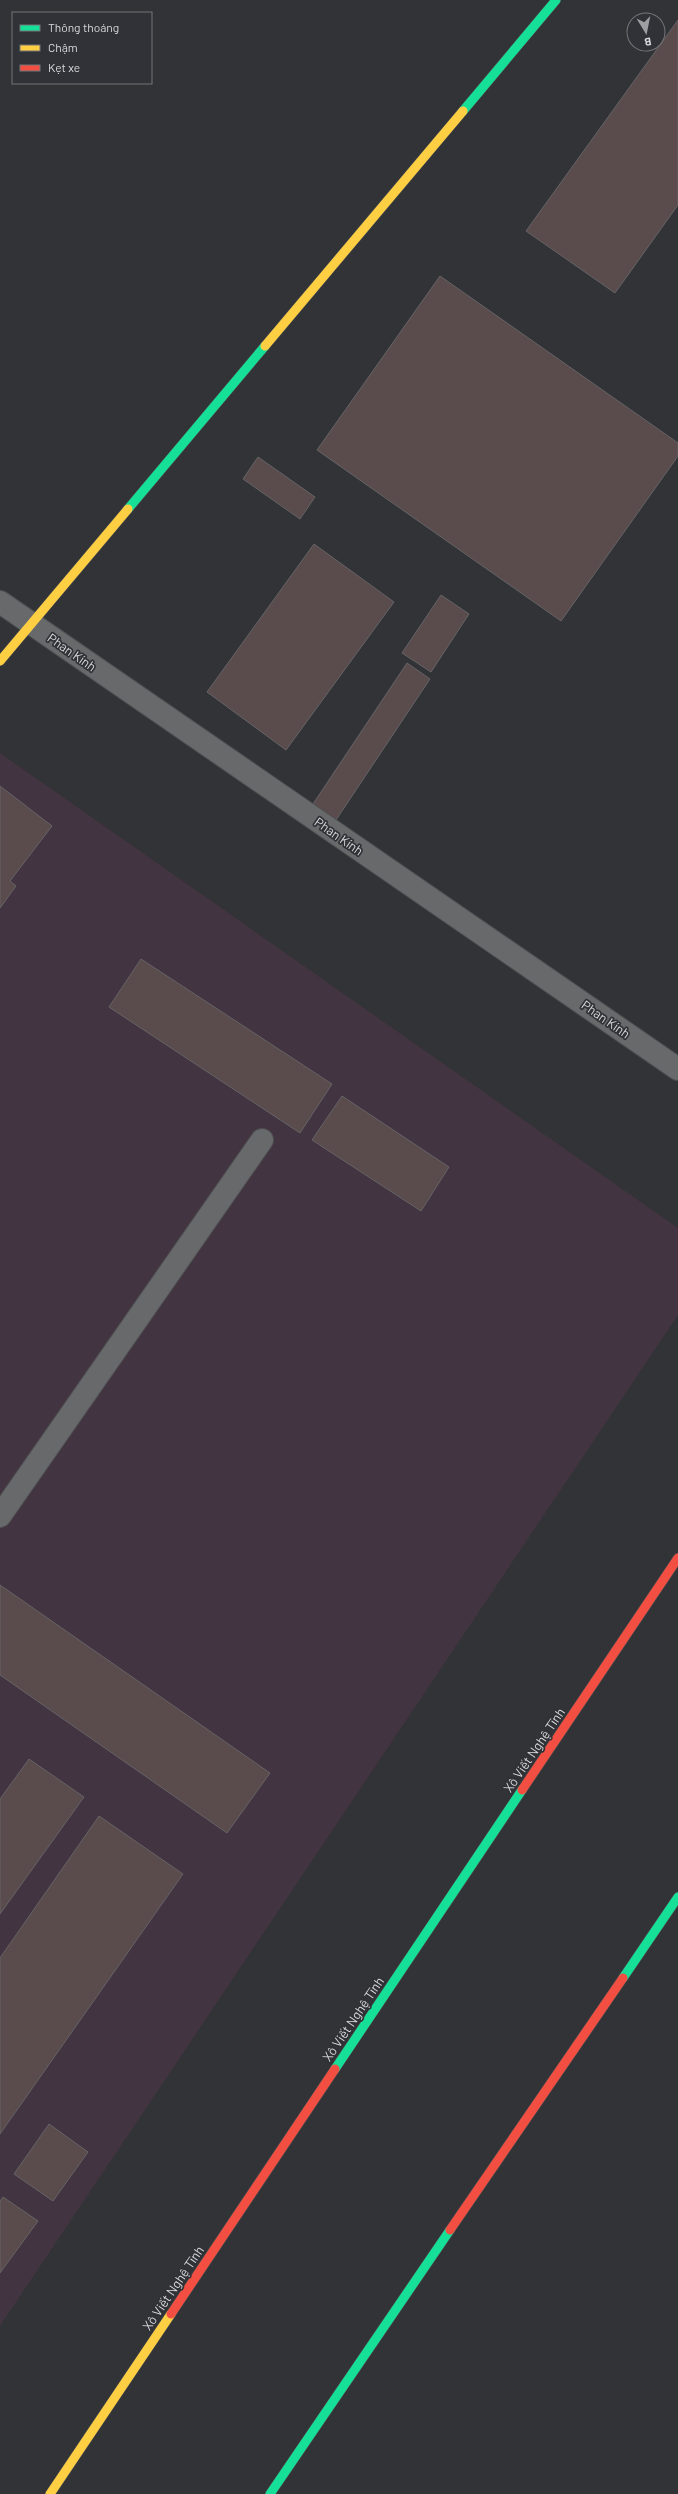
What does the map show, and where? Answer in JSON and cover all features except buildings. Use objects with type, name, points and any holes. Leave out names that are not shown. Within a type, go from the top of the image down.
[{"type":"street","points":[[0,660],[556,0]]},
{"type":"street","name":"Phan Kính","points":[[0,602],[678,1069]]},
{"type":"street","points":[[0,1516],[262,1140]]},
{"type":"street","name":"Xô Viết Nghệ Tĩnh","points":[[50,2494],[678,1558]]},
{"type":"street","points":[[270,2494],[678,1897]]},
{"type":"shaded area","points":[[0,753],[678,1228],[678,1315],[0,2326]]},
{"type":"traffic: fast","points":[[463,111],[556,0]]},
{"type":"traffic: fast","points":[[128,509],[265,346]]},
{"type":"traffic: fast","points":[[335,2069],[522,1790]]},
{"type":"traffic: fast","points":[[623,1978],[678,1897]]},
{"type":"traffic: fast","points":[[270,2494],[450,2230]]},
{"type":"traffic: slow","points":[[265,346],[463,111]]},
{"type":"traffic: slow","points":[[0,661],[128,509]]},
{"type":"traffic: slow","points":[[50,2494],[171,2314]]},
{"type":"traffic: jam","points":[[522,1790],[678,1558]]},
{"type":"traffic: jam","points":[[450,2230],[623,1978]]},
{"type":"traffic: jam","points":[[171,2314],[335,2069]]}]
